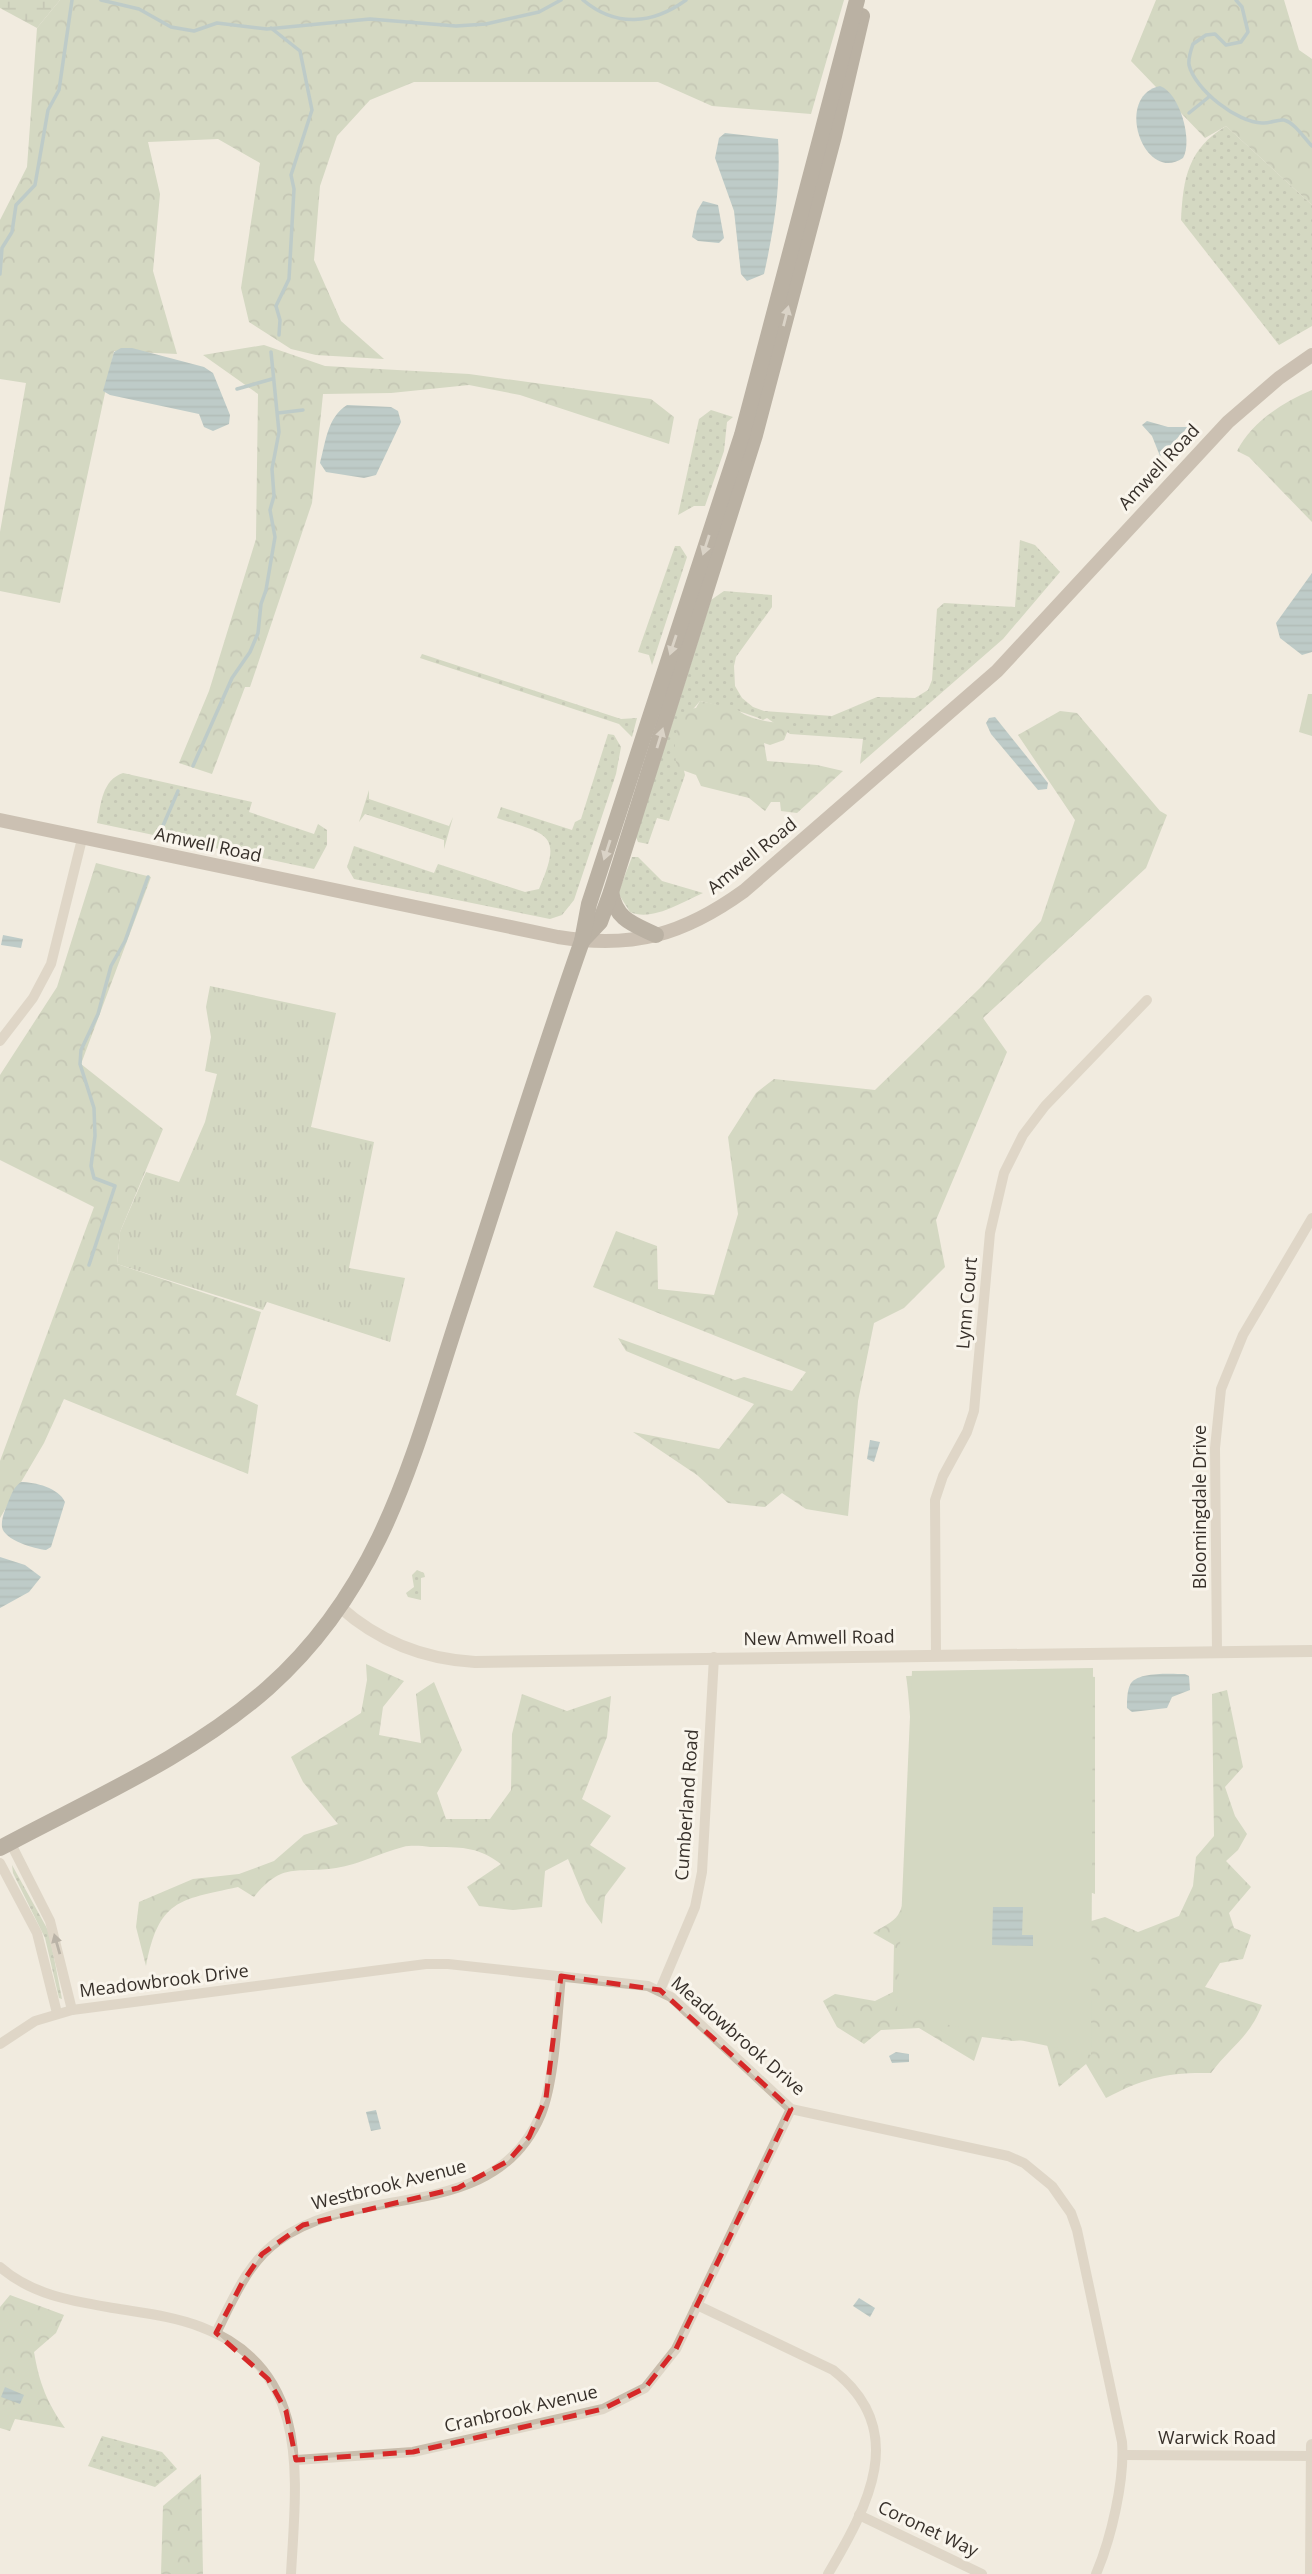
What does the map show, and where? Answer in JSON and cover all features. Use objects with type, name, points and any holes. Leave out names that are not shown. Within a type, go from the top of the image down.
[{"type":"main road","points":[[5,1845],[191,1745],[270,1686],[340,1607],[382,1538],[402,1486],[582,941],[589,904],[742,435],[857,0]]},
{"type":"main road","points":[[582,941],[600,922],[611,892],[757,426],[834,136],[866,0]]},
{"type":"main road","name":"Amwell Road","points":[[0,820],[481,923],[582,941],[609,944],[656,936],[698,920],[744,891],[896,761],[1028,639],[1228,422],[1279,378],[1312,355]]},
{"type":"main road","points":[[611,892],[614,909],[656,936]]},
{"type":"street","points":[[0,1041],[33,998],[51,964],[82,839]]},
{"type":"street","name":"Lynn Court","points":[[936,1654],[935,1500],[943,1475],[967,1432],[974,1411],[990,1233],[998,1190],[1012,1157],[1040,1113],[1147,1000]]},
{"type":"street","name":"Bloomingdale Drive","points":[[1217,1651],[1215,1448],[1222,1389],[1243,1335],[1312,1218]]},
{"type":"street","name":"New Amwell Road","points":[[340,1607],[387,1640],[426,1656],[452,1661],[1312,1651]]},
{"type":"street","name":"Cumberland Road","points":[[660,1990],[695,1907],[702,1872],[714,1657]]},
{"type":"street","name":"Meadowbrook Drive","points":[[5,1845],[54,1930],[72,2010]]},
{"type":"street","name":"Meadowbrook Drive","points":[[0,1863],[37,1933],[57,2013]]},
{"type":"street","name":"Meadowbrook Drive","points":[[0,2043],[35,2021],[72,2010],[426,1964],[561,1976],[660,1990],[790,2109],[1008,2156],[1024,2163],[1052,2186],[1071,2213],[1077,2230],[1123,2455],[1110,2532],[1096,2574]]},
{"type":"street","name":"Westbrook Avenue","points":[[216,2333],[252,2267],[275,2242],[289,2232],[318,2220],[458,2188],[494,2172],[520,2149],[535,2125],[546,2098],[561,1976]]},
{"type":"street","name":"Cranbrook Avenue","points":[[296,2460],[413,2452],[609,2407],[645,2388],[663,2369],[698,2305],[790,2109]]},
{"type":"street","points":[[0,2267],[18,2281],[52,2296],[178,2320],[216,2333],[243,2352],[268,2379],[286,2411],[296,2460],[291,2574]]},
{"type":"street","points":[[698,2305],[820,2363],[846,2381],[858,2394],[873,2423],[878,2455],[873,2482],[828,2574]]},
{"type":"street","points":[[1311,2574],[1312,2445]]},
{"type":"street","name":"Warwick Road","points":[[1123,2455],[1312,2456]]},
{"type":"street","name":"Coronet Way","points":[[859,2515],[982,2574]]},
{"type":"highlighted area","points":[[561,1976],[660,1990],[791,2109],[676,2349],[645,2388],[603,2409],[413,2452],[296,2460],[286,2411],[268,2379],[216,2333],[242,2283],[262,2254],[303,2225],[458,2188],[508,2161],[529,2137],[546,2098]]},
{"type":"green space","points":[[0,0],[60,0],[37,28],[0,8]]},
{"type":"green space","points":[[60,0],[844,0],[811,114],[712,106],[658,82],[414,82],[370,100],[337,136],[320,186],[314,260],[341,321],[384,359],[316,355],[291,349],[249,322],[241,288],[260,163],[218,139],[148,142],[160,194],[153,271],[177,354],[114,351],[60,603],[0,591],[0,532],[26,383],[0,379],[0,220],[27,167],[37,28]]},
{"type":"green space","points":[[1156,0],[1284,0],[1299,50],[1312,59],[1312,205],[1226,126],[1205,138],[1131,61]]},
{"type":"green space","points":[[1226,126],[1312,205],[1312,326],[1279,345],[1181,220],[1190,166],[1203,144]]},
{"type":"green space","points":[[264,345],[325,366],[469,374],[651,399],[674,417],[669,444],[520,395],[469,385],[391,393],[323,394],[312,503],[250,687],[245,687],[212,774],[179,763],[209,691],[256,539],[258,394],[203,355]]},
{"type":"green space","points":[[1312,390],[1312,522],[1249,457],[1237,451],[1251,431],[1269,414]]},
{"type":"green space","points":[[711,410],[733,417],[727,422],[724,451],[705,506],[694,506],[678,515],[699,419]]},
{"type":"green space","points":[[1020,540],[1035,545],[1060,572],[1003,639],[860,764],[863,739],[790,734],[767,718],[763,720],[700,701],[689,714],[677,740],[685,775],[669,821],[657,818],[648,844],[638,842],[636,837],[711,600],[724,591],[772,595],[772,607],[736,657],[735,686],[742,698],[753,707],[764,711],[832,716],[877,697],[915,698],[928,690],[932,680],[937,609],[944,603],[1015,607]]},
{"type":"green space","points":[[675,546],[680,546],[687,557],[652,665],[649,655],[638,652]]},
{"type":"green space","points":[[422,654],[621,719],[637,718],[632,737],[619,724],[420,658]]},
{"type":"green space","points":[[1308,694],[1312,694],[1312,736],[1299,732]]},
{"type":"green space","points":[[700,701],[737,709],[758,719],[782,723],[788,730],[784,740],[770,745],[764,743],[767,761],[817,765],[843,771],[797,813],[781,811],[780,802],[771,802],[765,811],[749,798],[701,786],[696,775],[677,768],[675,751],[679,723],[688,710],[696,708]]},
{"type":"green space","points":[[1060,711],[1077,713],[1160,811],[1167,815],[1146,868],[983,1018],[1007,1052],[936,1220],[945,1267],[904,1308],[874,1323],[858,1401],[848,1516],[806,1509],[782,1493],[765,1507],[728,1503],[697,1475],[633,1432],[719,1449],[754,1404],[626,1351],[618,1338],[735,1380],[744,1377],[792,1391],[806,1372],[593,1287],[616,1231],[657,1246],[658,1289],[714,1295],[738,1214],[728,1137],[756,1093],[774,1079],[875,1090],[980,988],[1041,921],[1075,820],[1018,735]]},
{"type":"green space","points":[[608,734],[614,735],[621,747],[616,774],[574,900],[562,915],[550,919],[354,879],[347,867],[354,846],[434,873],[438,864],[525,892],[539,889],[550,856],[550,846],[546,838],[539,833],[497,818],[501,807],[572,830],[575,822],[581,819]]},
{"type":"green space","points":[[123,773],[252,802],[249,812],[314,834],[318,824],[327,830],[327,845],[314,869],[97,823],[107,787],[116,776]]},
{"type":"green space","points":[[369,790],[369,799],[449,826],[453,817],[444,849],[444,840],[365,814],[359,822]]},
{"type":"green space","points":[[632,857],[638,857],[662,881],[703,893],[657,913],[648,915],[630,912],[618,893]]},
{"type":"green space","points":[[96,863],[151,877],[81,1064],[163,1129],[120,1232],[117,1264],[261,1312],[236,1395],[258,1405],[248,1474],[64,1399],[44,1443],[0,1518],[0,1461],[94,1207],[0,1160],[0,1075],[57,987]]},
{"type":"green space","points":[[210,986],[336,1013],[311,1127],[374,1142],[349,1268],[405,1278],[390,1342],[267,1302],[263,1310],[117,1264],[120,1232],[146,1172],[179,1182],[205,1122],[217,1074],[205,1071],[211,1037],[206,1007]]},
{"type":"green space","points":[[417,1570],[424,1573],[425,1577],[421,1578],[421,1600],[408,1597],[406,1593],[414,1587],[412,1575]]},
{"type":"green space","points":[[366,1664],[404,1681],[383,1707],[379,1735],[421,1743],[416,1694],[434,1682],[462,1750],[437,1793],[446,1819],[490,1819],[511,1790],[512,1734],[522,1694],[567,1711],[611,1696],[607,1737],[582,1799],[611,1816],[590,1845],[626,1868],[605,1896],[602,1924],[586,1902],[568,1859],[545,1871],[542,1907],[513,1910],[479,1906],[467,1887],[501,1864],[492,1858],[467,1849],[409,1846],[345,1866],[291,1871],[273,1878],[254,1897],[238,1887],[186,1900],[165,1915],[157,1928],[146,1966],[136,1927],[139,1902],[193,1879],[239,1874],[274,1861],[304,1835],[338,1824],[303,1782],[291,1757],[361,1713],[367,1680]]},
{"type":"green space","points":[[1093,1668],[1091,2055],[897,2014],[912,1671]]},
{"type":"green space","points":[[1067,1674],[1095,1677],[1095,1894],[1039,1873],[1071,1927],[1105,1917],[1138,1932],[1179,1916],[1193,1886],[1196,1857],[1214,1836],[1212,1694],[1227,1690],[1243,1767],[1225,1787],[1235,1816],[1247,1834],[1238,1850],[1226,1861],[1251,1887],[1229,1913],[1234,1928],[1251,1935],[1243,1959],[1220,1963],[1205,1987],[1262,2005],[1246,2033],[1211,2073],[1156,2078],[1106,2098],[1086,2064],[1059,2087],[1045,2038],[1013,2041],[982,2037],[974,2061],[919,2028],[881,2030],[864,2044],[837,2027],[823,2001],[835,1994],[875,2001],[893,1992],[894,1945],[873,1933],[898,1915],[905,1897],[909,1869],[912,1762],[906,1676]]},
{"type":"green space","points":[[12,1865],[49,1932],[62,1999],[59,1998],[45,1938],[13,1873]]},
{"type":"green space","points":[[10,2295],[64,2315],[56,2333],[34,2352],[45,2392],[65,2428],[15,2419],[10,2431],[0,2428],[0,2307]]},
{"type":"green space","points":[[102,2436],[162,2452],[177,2469],[155,2487],[88,2466]]},
{"type":"green space","points":[[201,2474],[203,2574],[161,2574],[163,2506]]},
{"type":"water","points":[[1160,86],[1167,90],[1179,107],[1185,130],[1186,150],[1183,158],[1169,163],[1156,160],[1146,150],[1139,136],[1136,120],[1138,105],[1146,93]]},
{"type":"water","points":[[725,133],[778,139],[776,207],[764,274],[747,281],[741,274],[734,211],[715,158],[719,138]]},
{"type":"water","points":[[703,201],[718,205],[724,238],[719,243],[698,241],[692,237],[697,211]]},
{"type":"water","points":[[121,348],[132,348],[204,367],[213,373],[230,415],[229,424],[213,431],[204,427],[199,414],[110,395],[103,391],[114,352]]},
{"type":"water","points":[[347,405],[391,407],[398,411],[401,422],[376,475],[364,478],[326,472],[320,463],[331,423]]},
{"type":"water","points":[[1147,421],[1168,427],[1188,427],[1160,456],[1152,436],[1142,425]]},
{"type":"water","points":[[1312,573],[1312,652],[1302,655],[1280,638],[1276,623]]},
{"type":"water","points":[[995,717],[1048,783],[1047,789],[1038,790],[991,734],[986,723],[989,718]]},
{"type":"water","points":[[3,935],[23,939],[21,948],[1,945]]},
{"type":"water","points":[[870,1440],[880,1442],[874,1462],[867,1459]]},
{"type":"water","points":[[21,1482],[52,1490],[65,1502],[51,1547],[46,1550],[14,1540],[2,1527],[9,1500]]},
{"type":"water","points":[[0,1557],[25,1565],[41,1577],[29,1592],[0,1608]]},
{"type":"water","points":[[1189,1676],[1190,1690],[1172,1697],[1167,1708],[1132,1712],[1127,1708],[1128,1690],[1139,1677]]},
{"type":"water","points":[[993,1907],[1023,1907],[1022,1935],[1033,1935],[1033,1946],[992,1945]]},
{"type":"water","points":[[896,2052],[909,2054],[909,2062],[892,2063],[889,2056]]},
{"type":"water","points":[[376,2110],[381,2129],[371,2131],[366,2112]]},
{"type":"water","points":[[859,2298],[875,2308],[870,2317],[853,2306]]},
{"type":"water","points":[[5,2387],[24,2395],[20,2404],[1,2397]]},
{"type":"waterway","points":[[0,274],[2,248],[12,232],[16,205],[35,185],[48,110],[59,90],[72,0]]},
{"type":"waterway","points":[[101,0],[139,9],[171,27],[194,31],[217,23],[267,29],[370,19],[456,26],[486,24],[539,12],[561,0]]},
{"type":"waterway","points":[[583,0],[608,15],[634,20],[661,14],[686,0]]},
{"type":"waterway","points":[[1236,0],[1242,7],[1248,32],[1241,42],[1226,45],[1215,34],[1206,35],[1193,44],[1189,62],[1193,75],[1208,94],[1230,111],[1252,122],[1284,120],[1296,127],[1312,146]]},
{"type":"waterway","points":[[271,28],[300,51],[312,110],[291,175],[294,189],[289,279],[276,306],[280,320],[279,335]]},
{"type":"waterway","points":[[1189,113],[1210,96]]},
{"type":"waterway","points":[[193,766],[232,678],[250,652],[258,633],[261,604],[275,537],[270,510],[274,496],[272,469],[279,432],[271,352]]},
{"type":"waterway","points":[[237,389],[272,379]]},
{"type":"waterway","points":[[278,413],[303,410]]},
{"type":"waterway","points":[[162,828],[178,791]]},
{"type":"waterway","points":[[89,1265],[115,1186],[94,1178],[91,1166],[95,1136],[94,1108],[80,1064],[81,1050],[98,1014],[111,966],[125,941],[148,877]]}]
